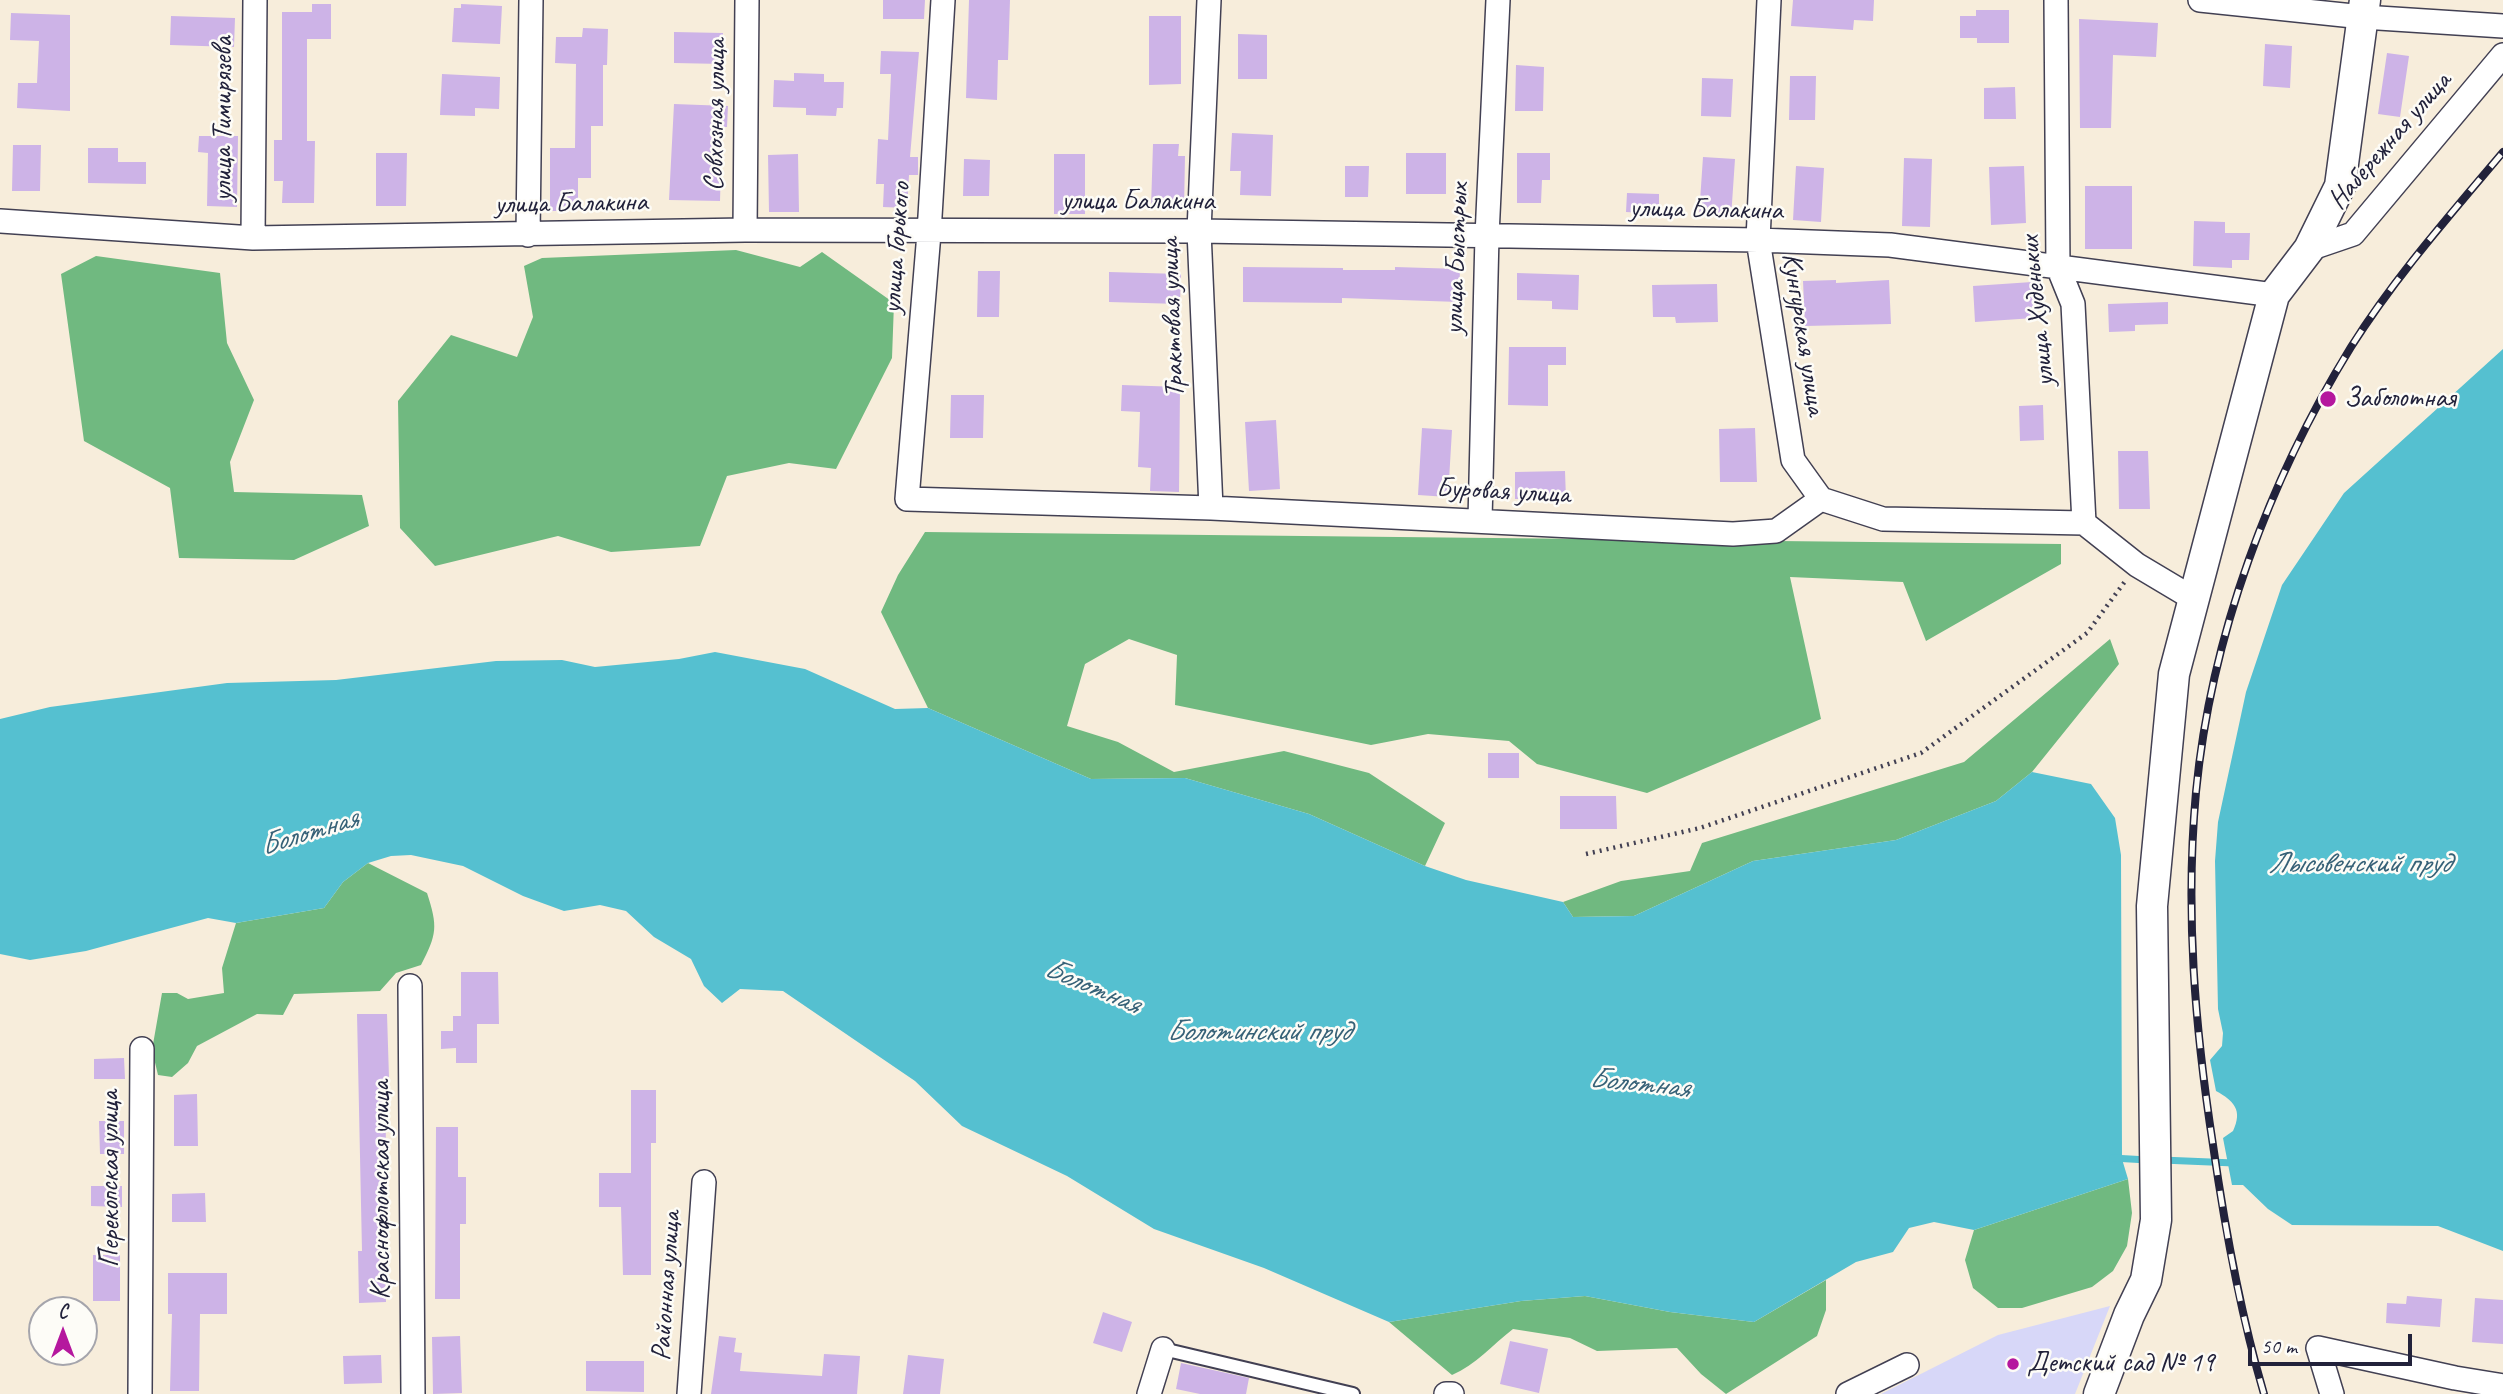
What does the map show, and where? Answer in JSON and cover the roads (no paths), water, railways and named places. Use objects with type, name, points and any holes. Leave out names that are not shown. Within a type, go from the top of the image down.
[{"type":"street","name":"улица Тимирязева","points":[[253,239],[255,0]]},
{"type":"street","points":[[528,235],[531,0]]},
{"type":"street","name":"Совхозная улица","points":[[745,230],[747,0]]},
{"type":"street","name":"улица Горького","points":[[907,499],[929,233],[943,0]]},
{"type":"street","name":"Трактовая улица","points":[[1209,0],[1199,231],[1211,508]]},
{"type":"street","name":"улица Быстрых","points":[[1480,520],[1487,236],[1498,0]]},
{"type":"street","name":"Кунгурская улица","points":[[1769,0],[1758,240],[1793,460],[1821,499]]},
{"type":"street","name":"улица Худеньких","points":[[2056,0],[2058,267],[2073,304],[2084,523]]},
{"type":"street","points":[[2200,0],[2364,9],[2503,26]]},
{"type":"street","points":[[2099,1394],[2146,1280],[2156,1220],[2151,906],[2174,674],[2274,295],[2309,249],[2340,186],[2364,9]]},
{"type":"street","name":"Набережная улица","points":[[2309,249],[2353,234],[2503,55]]},
{"type":"street","name":"улица Балакина","points":[[0,220],[253,239],[745,230],[929,233],[1199,231],[1758,240],[1890,245],[2274,295]]},
{"type":"street","name":"Буровая улица","points":[[907,499],[1211,508],[1733,534],[1776,531],[1821,499]]},
{"type":"street","points":[[1821,499],[1883,519],[2084,523],[2137,565],[2194,599]]},
{"type":"street","name":"Краснофлотская улица","points":[[411,985],[413,1394]]},
{"type":"street","name":"Перекопская улица","points":[[140,1394],[142,1049]]},
{"type":"street","name":"Районная улица","points":[[689,1394],[704,1182]]},
{"type":"street","points":[[2332,1394],[2318,1348],[2503,1386]]},
{"type":"street","points":[[1149,1394],[1163,1349]]},
{"type":"street","points":[[1848,1394],[1907,1365]]},
{"type":"lane","points":[[1163,1349],[1353,1394]]},
{"type":"water","name":"Лысьвенский пруд","points":[[2503,349],[2503,1251],[2438,1226],[2292,1225],[2268,1209],[2243,1185],[2232,1185],[2223,1138],[2233,1131],[2237,1112],[2228,1099],[2216,1091],[2210,1060],[2222,1046],[2223,1033],[2218,1009],[2215,861],[2218,822],[2246,692],[2282,585],[2344,493]]},
{"type":"water","name":"Болотинский пруд","points":[[715,652],[805,669],[895,709],[928,708],[1091,779],[1185,778],[1309,814],[1425,866],[1466,880],[1563,902],[1573,917],[1634,916],[1753,861],[1896,840],[1996,801],[2032,772],[2091,784],[2115,818],[2121,855],[2122,1159],[2128,1179],[1974,1230],[1934,1222],[1909,1228],[1893,1252],[1856,1262],[1754,1322],[1670,1312],[1585,1296],[1521,1301],[1389,1322],[1264,1268],[1154,1229],[1067,1176],[962,1126],[915,1081],[783,991],[740,989],[722,1003],[704,986],[691,959],[654,937],[626,911],[600,905],[564,911],[523,896],[463,866],[411,855],[391,856],[368,863],[343,882],[324,908],[236,923],[208,918],[86,951],[30,960],[0,954],[0,719],[50,707],[227,683],[336,680],[496,661],[562,660],[595,667],[679,659]]},
{"type":"waterway","name":"Болотная","points":[[2113,1158],[2147,1160]]},
{"type":"waterway","name":"Болотная","points":[[2162,1160],[2234,1163]]},
{"type":"railway","points":[[2264,1394],[2240,1301],[2228,1239],[2201,1057],[2194,969],[2191,881],[2196,792],[2215,675],[2248,561],[2294,451],[2321,398],[2351,347],[2386,296],[2503,152]]},
{"type":"place","name":"Заболотная","points":[[2328,399]]},
{"type":"place","name":"Детский сад № 19","points":[[2013,1364]]}]
